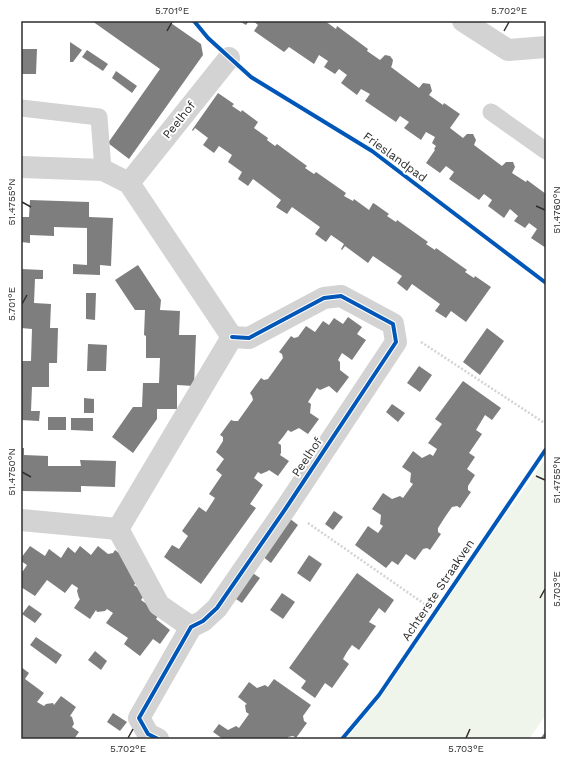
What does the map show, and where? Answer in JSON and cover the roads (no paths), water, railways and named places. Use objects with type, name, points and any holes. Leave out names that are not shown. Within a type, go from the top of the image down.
[{"type":"street","points":[[463,21],[508,50],[546,47]]},
{"type":"street","name":"Peelhof","points":[[130,183],[229,58]]},
{"type":"street","points":[[21,167],[103,170],[130,183],[232,337],[118,529]]},
{"type":"street","name":"Peelhof","points":[[158,739],[148,734],[139,718],[191,627],[203,621],[217,608],[286,508],[396,342],[392,324],[341,296],[324,298],[249,338],[232,337]]},
{"type":"street","points":[[21,520],[118,529]]},
{"type":"street","points":[[118,529],[159,605],[191,627]]},
{"type":"lane","points":[[21,108],[99,117],[103,170]]},
{"type":"lane","points":[[491,112],[546,151]]}]
